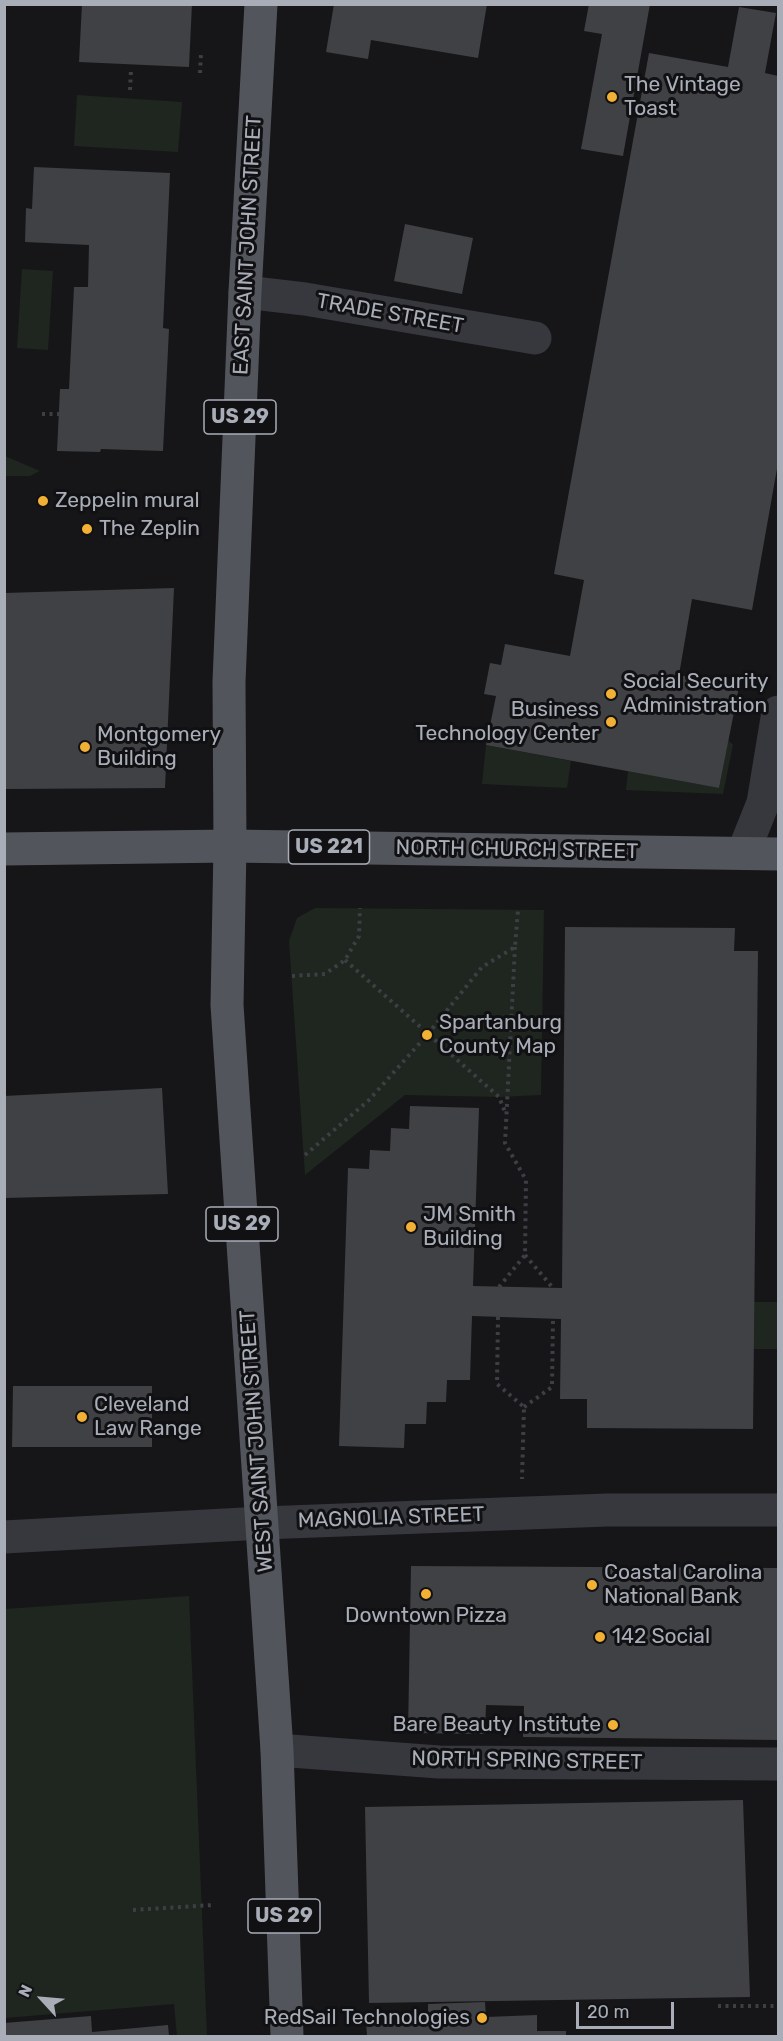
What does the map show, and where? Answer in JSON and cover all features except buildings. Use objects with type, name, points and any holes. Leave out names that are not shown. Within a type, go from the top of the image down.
[{"type":"main road","name":"EAST SAINT JOHN STREET","points":[[230,846],[230,682],[245,292],[261,4]]},
{"type":"main road","name":"NORTH CHURCH STREET","points":[[4,849],[230,846],[778,854]]},
{"type":"main road","name":"WEST SAINT JOHN STREET","points":[[230,846],[227,1005],[277,1750],[287,2037]]},
{"type":"street","name":"TRADE STREET","points":[[245,292],[305,299],[535,338]]},
{"type":"street","points":[[743,854],[763,803],[778,712]]},
{"type":"street","name":"MAGNOLIA STREET","points":[[4,1538],[262,1523],[608,1510],[778,1510]]},
{"type":"street","name":"NORTH SPRING STREET","points":[[277,1750],[439,1762],[778,1764]]},
{"type":"path","points":[[200,74],[201,54]]},
{"type":"path","points":[[130,90],[131,70]]},
{"type":"path","points":[[42,414],[58,414]]},
{"type":"path","points":[[154,497],[174,497]]},
{"type":"path","points":[[292,976],[325,974],[345,960],[359,936],[360,908]]},
{"type":"path","points":[[498,1287],[525,1255],[526,1180],[505,1143],[518,910]]},
{"type":"path","points":[[304,1155],[369,1100],[427,1035],[482,967],[515,947]]},
{"type":"path","points":[[345,960],[499,1097],[506,1112]]},
{"type":"path","points":[[525,1255],[553,1288]]},
{"type":"path","points":[[498,1317],[497,1384],[524,1407]]},
{"type":"path","points":[[524,1407],[552,1387],[553,1318]]},
{"type":"path","points":[[522,1479],[524,1407]]},
{"type":"path","points":[[134,1910],[213,1905]]},
{"type":"path","points":[[718,2006],[778,2006]]},
{"type":"shaded area","points":[[77,95],[182,102],[178,152],[74,146]]},
{"type":"shaded area","points":[[22,269],[53,271],[48,350],[17,348]]},
{"type":"shaded area","points":[[5,456],[40,471],[30,476],[5,476]]},
{"type":"shaded area","points":[[728,740],[733,745],[723,794],[626,790],[628,771],[719,788]]},
{"type":"shaded area","points":[[486,745],[571,761],[567,788],[482,784]]},
{"type":"shaded area","points":[[315,908],[544,910],[541,1095],[499,1097],[405,1095],[305,1175],[289,941],[297,918]]},
{"type":"shaded area","points":[[754,1302],[778,1302],[778,1349],[753,1349]]},
{"type":"shaded area","points":[[189,1596],[207,2036],[177,2036],[174,2004],[5,2018],[5,1609]]},
{"type":"place","name":"The Vintage Toast","points":[[612,97]]},
{"type":"place","name":"Zeppelin mural","points":[[43,501]]},
{"type":"place","name":"The Zeplin","points":[[87,529]]},
{"type":"place","name":"Social Security Administration","points":[[611,694]]},
{"type":"place","name":"Business Technology Center","points":[[611,722]]},
{"type":"place","name":"Montgomery Building","points":[[85,747]]},
{"type":"place","name":"Spartanburg County Map","points":[[427,1035]]},
{"type":"place","name":"JM Smith Building","points":[[411,1227]]},
{"type":"place","name":"Cleveland Law Range","points":[[82,1417]]},
{"type":"place","name":"Coastal Carolina National Bank","points":[[592,1585]]},
{"type":"place","name":"Downtown Pizza","points":[[426,1594]]},
{"type":"place","name":"142 Social","points":[[600,1637]]},
{"type":"place","name":"Bare Beauty Institute","points":[[613,1725]]},
{"type":"place","name":"RedSail Technologies","points":[[482,2018]]}]
